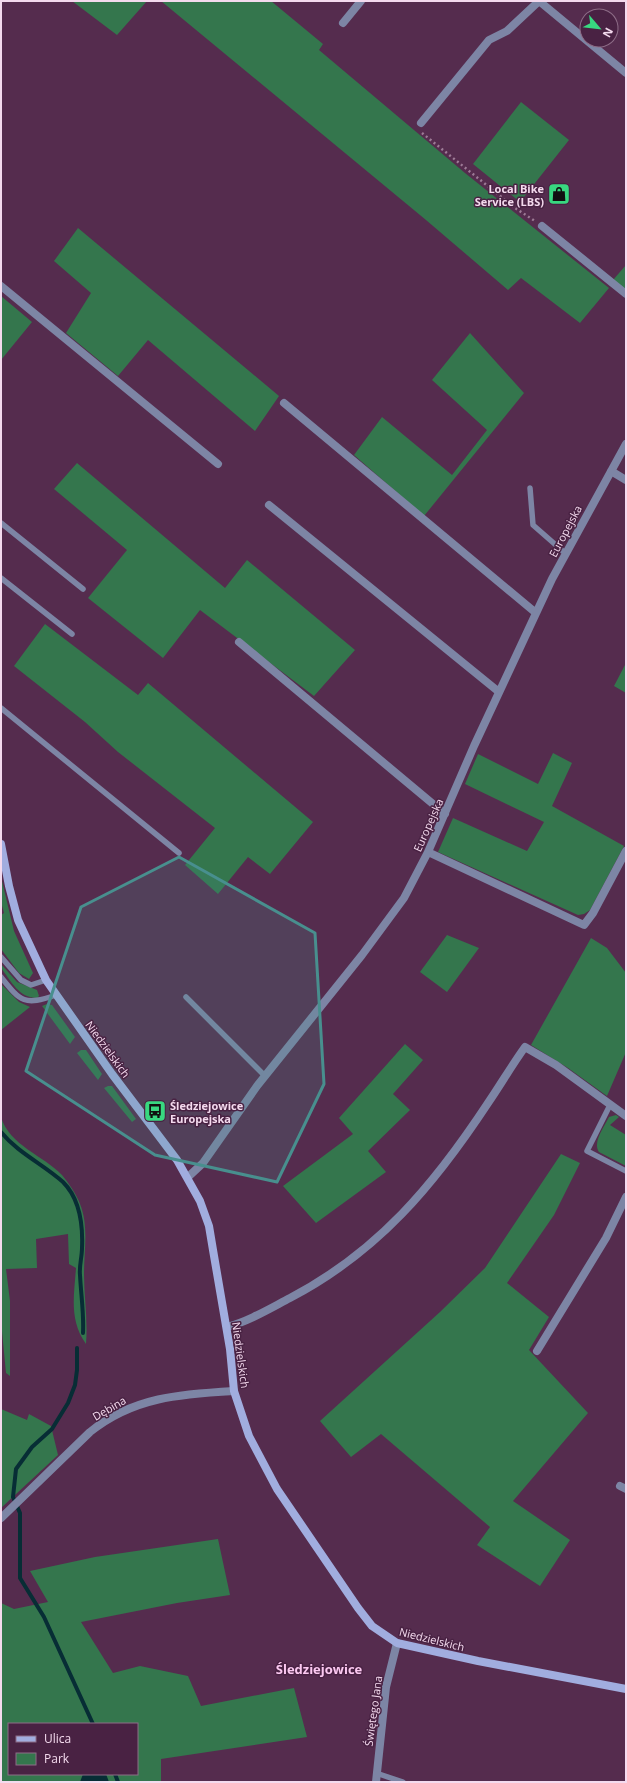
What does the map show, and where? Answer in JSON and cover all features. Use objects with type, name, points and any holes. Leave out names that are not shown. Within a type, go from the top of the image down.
[{"type":"street","points":[[343,23],[361,1]]},
{"type":"street","points":[[421,124],[489,40],[507,31],[539,1],[626,73]]},
{"type":"street","points":[[542,226],[626,294]]},
{"type":"street","points":[[1,286],[218,464]]},
{"type":"street","points":[[284,402],[536,613]]},
{"type":"street","name":"Europejska","points":[[188,1176],[202,1163],[265,1076],[395,912],[428,852],[536,613],[566,553],[626,444]]},
{"type":"street","points":[[610,472],[626,480]]},
{"type":"street","points":[[269,505],[499,692]]},
{"type":"street","points":[[239,642],[445,814]]},
{"type":"street","name":"Niedzielskich","points":[[1,844],[9,886],[18,920],[46,980],[188,1176],[200,1201],[209,1226],[226,1327],[234,1391],[250,1436],[277,1489],[372,1626],[397,1643],[478,1661],[626,1689]]},
{"type":"street","points":[[428,852],[584,925],[593,913],[626,851]]},
{"type":"street","points":[[226,1327],[243,1322],[302,1292],[350,1262],[387,1230],[417,1199],[459,1145],[525,1047],[556,1065],[626,1116]]},
{"type":"street","points":[[537,1351],[606,1238],[626,1197]]},
{"type":"street","name":"Dębina","points":[[1,1518],[90,1432],[126,1409],[164,1398],[234,1391]]},
{"type":"street","name":"Świętego Jana","points":[[376,1782],[386,1687],[397,1643]]},
{"type":"lane","points":[[530,488],[532,525],[566,553]]},
{"type":"lane","points":[[1,524],[84,588]]},
{"type":"lane","points":[[1,578],[72,634]]},
{"type":"lane","points":[[1,708],[180,853]]},
{"type":"lane","points":[[1,957],[21,980],[31,984],[46,980]]},
{"type":"lane","points":[[1,977],[13,992],[23,1000],[37,1001],[56,995]]},
{"type":"lane","points":[[186,997],[265,1076]]},
{"type":"lane","points":[[610,1105],[587,1151],[626,1171]]},
{"type":"lane","points":[[376,1773],[403,1782]]},
{"type":"path","points":[[421,124],[416,129],[515,208],[542,226]]},
{"type":"highlighted area","points":[[179,857],[315,933],[324,1084],[277,1182],[155,1155],[26,1071],[81,907]]},
{"type":"green space","points":[[72,1],[147,1],[117,35]]},
{"type":"green space","points":[[161,1],[271,1],[323,44],[319,50],[465,173],[609,288],[580,323],[521,278],[508,290],[426,220]]},
{"type":"green space","points":[[521,102],[569,140],[520,202],[473,164]]},
{"type":"green space","points":[[78,228],[279,396],[255,431],[148,340],[118,376],[66,333],[91,293],[54,261]]},
{"type":"green space","points":[[626,265],[626,290],[613,280]]},
{"type":"green space","points":[[1,296],[32,322],[1,360]]},
{"type":"green space","points":[[470,333],[524,393],[424,516],[354,455],[382,417],[452,475],[487,430],[432,380]]},
{"type":"green space","points":[[77,463],[225,588],[247,560],[355,650],[314,696],[200,610],[163,658],[88,598],[127,550],[54,489]]},
{"type":"green space","points":[[45,624],[138,695],[148,683],[313,822],[270,874],[248,857],[218,894],[185,865],[215,828],[118,752],[85,722],[14,666]]},
{"type":"green space","points":[[626,663],[626,693],[614,686]]},
{"type":"green space","points":[[553,753],[572,763],[552,806],[624,846],[590,910],[584,914],[578,915],[438,852],[453,818],[527,851],[544,822],[465,784],[478,754],[538,784]]},
{"type":"green space","points":[[1,877],[14,931],[33,973],[29,979],[19,973],[1,949],[1,915],[4,913],[1,902]]},
{"type":"green space","points":[[447,935],[479,948],[447,992],[420,972]]},
{"type":"green space","points":[[591,938],[607,948],[626,973],[626,1052],[607,1096],[568,1068],[531,1045]]},
{"type":"green space","points":[[1,964],[17,982],[37,990],[39,996],[37,998],[31,997],[20,992],[1,968]]},
{"type":"green space","points":[[1,984],[19,1002],[30,1007],[1,1030]]},
{"type":"green space","points":[[47,1004],[52,1005],[75,1037],[70,1044],[42,1006]]},
{"type":"green space","points":[[405,1044],[423,1060],[393,1094],[410,1110],[368,1151],[386,1172],[316,1223],[283,1186],[353,1134],[339,1118]]},
{"type":"green space","points":[[81,1050],[86,1050],[102,1074],[98,1080],[77,1053]]},
{"type":"green space","points":[[112,1086],[136,1119],[132,1122],[104,1088]]},
{"type":"green space","points":[[616,1115],[619,1117],[610,1125],[626,1135],[626,1166],[599,1152],[597,1148],[598,1139],[602,1129],[609,1117]]},
{"type":"green space","points":[[1,1117],[5,1127],[19,1143],[55,1168],[67,1181],[75,1193],[83,1212],[85,1230],[84,1274],[87,1326],[86,1344],[77,1326],[75,1317],[74,1298],[76,1268],[69,1264],[68,1234],[36,1239],[37,1268],[6,1269],[10,1301],[10,1376],[6,1373],[1,1321]]},
{"type":"green space","points":[[561,1154],[580,1163],[554,1215],[507,1283],[549,1317],[529,1350],[588,1413],[513,1501],[570,1540],[540,1586],[477,1545],[490,1527],[381,1434],[351,1457],[320,1421],[440,1312],[485,1268]]},
{"type":"green space","points":[[1,1409],[27,1420],[29,1414],[51,1426],[58,1455],[1,1508]]},
{"type":"green space","points":[[218,1539],[230,1595],[177,1603],[81,1622],[113,1673],[140,1666],[188,1676],[201,1706],[294,1688],[307,1737],[161,1759],[161,1782],[1,1782],[1,1603],[14,1609],[48,1602],[30,1571],[95,1557]]},
{"type":"shaded area","points":[[83,1775],[106,1775],[109,1782],[80,1782]]},
{"type":"waterway","points":[[1,1132],[15,1146],[63,1182],[69,1189],[77,1205],[82,1231],[80,1272],[83,1333]]},
{"type":"waterway","points":[[77,1348],[75,1385],[68,1403],[52,1429],[32,1447],[16,1469],[13,1497],[20,1513],[20,1578],[44,1617],[93,1723]]},
{"type":"waterway","points":[[115,1775],[118,1782]]},
{"type":"place","name":"Local Bike Service (LBS)","points":[[559,194]]},
{"type":"place","name":"Śledziejowice Europejska","points":[[155,1111]]},
{"type":"district","name":"Śledziejowice","points":[[319,1669]]}]
